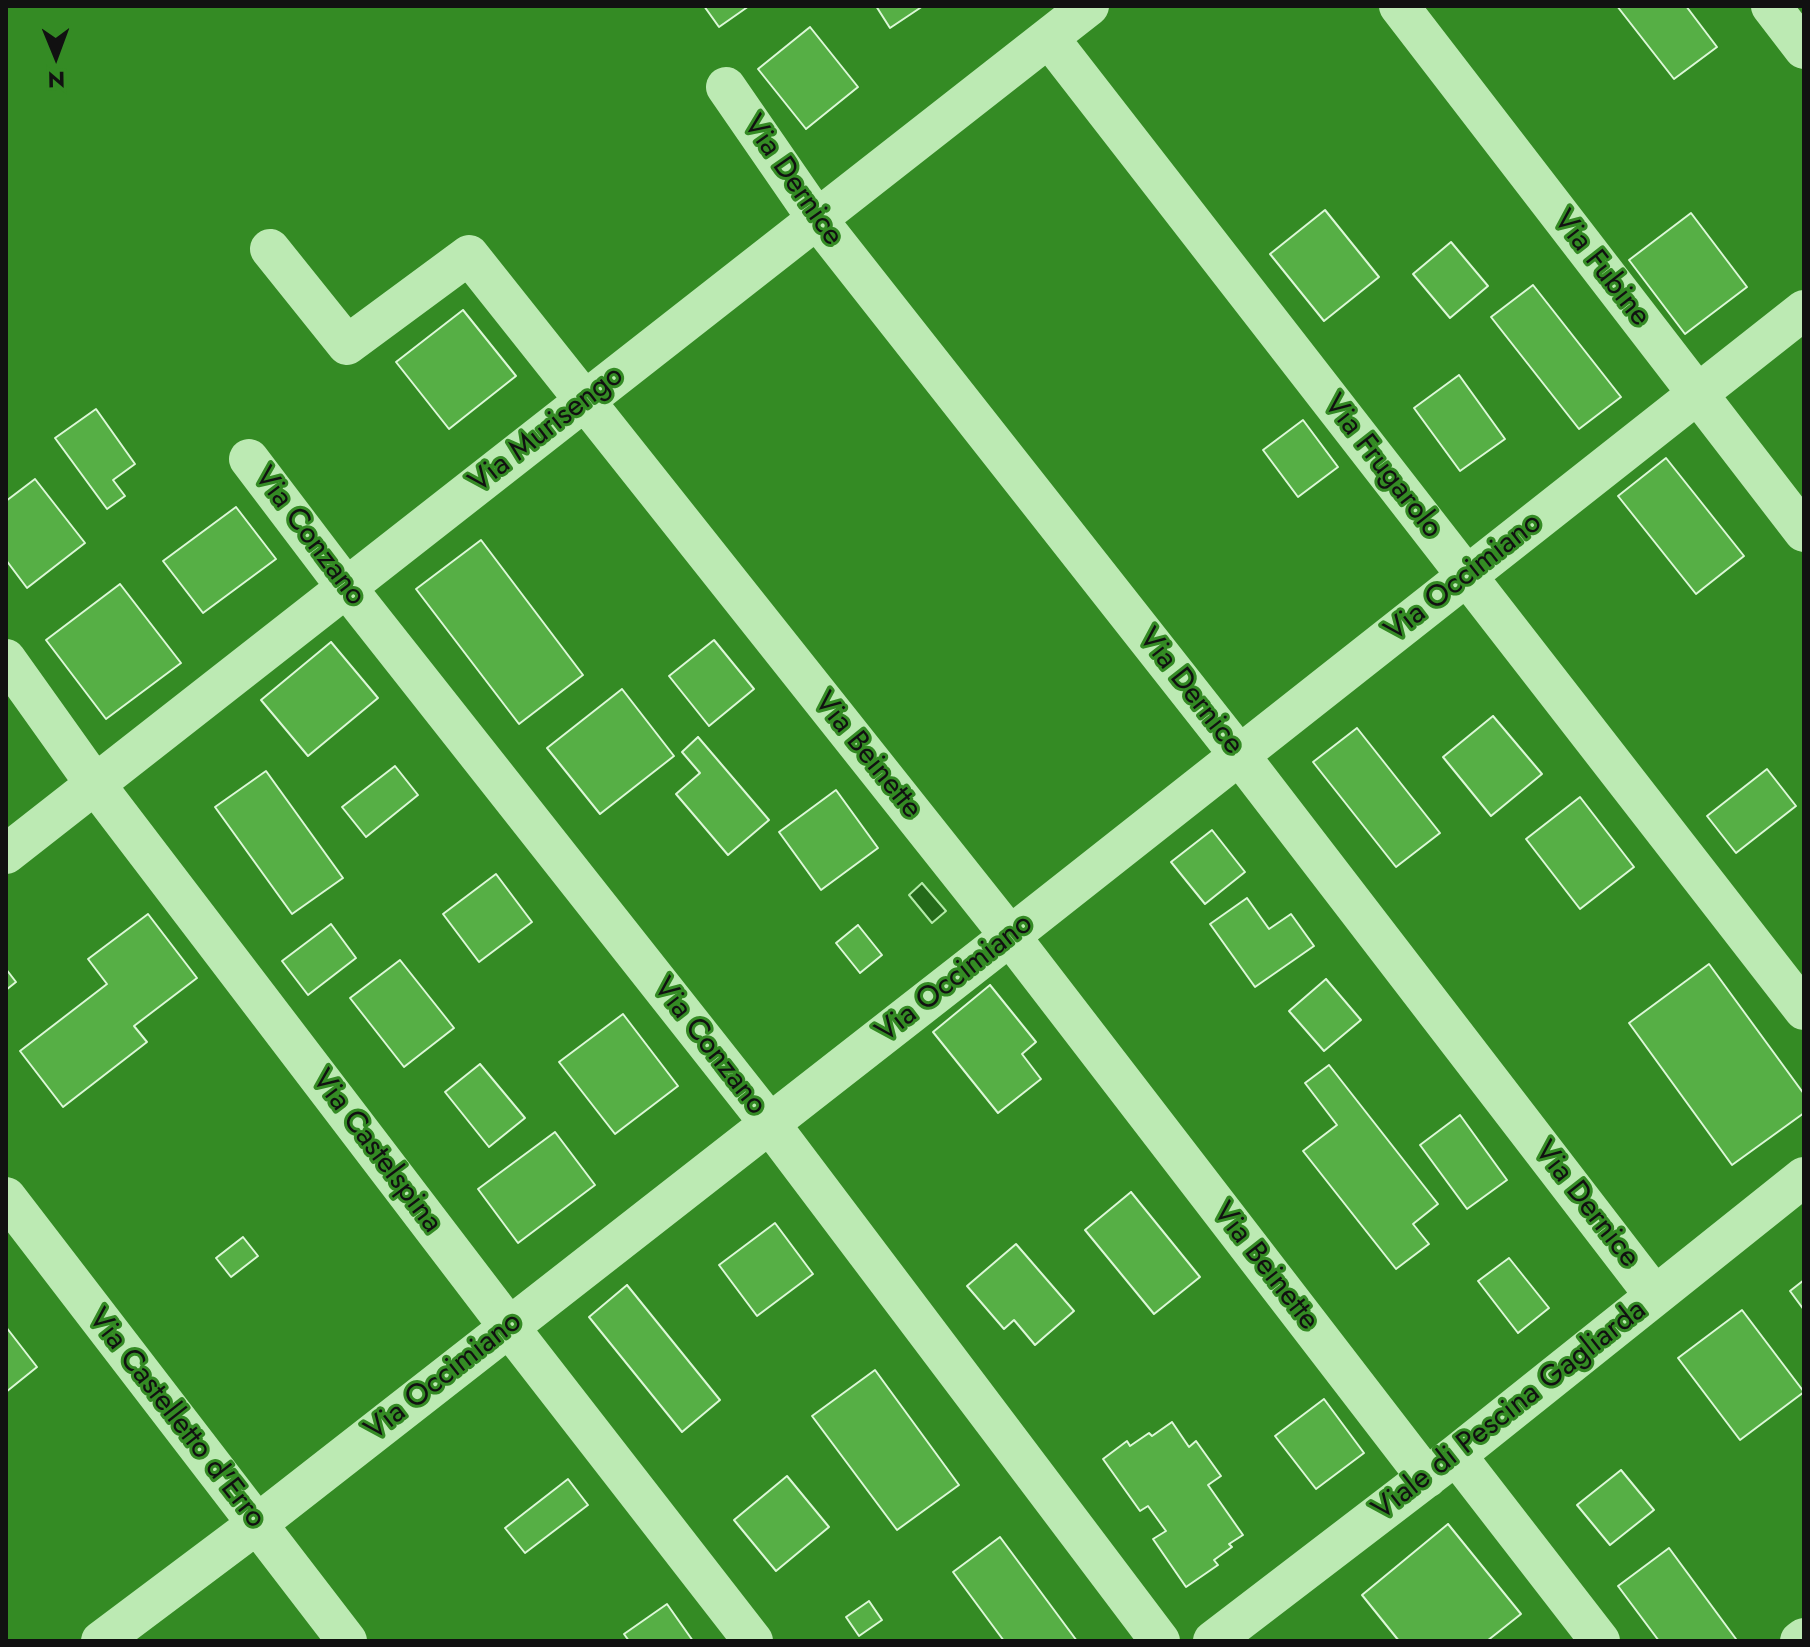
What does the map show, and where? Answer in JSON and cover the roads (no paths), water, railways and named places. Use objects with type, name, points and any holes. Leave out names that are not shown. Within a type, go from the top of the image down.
[{"type":"street","name":"Via Murisengo","points":[[6,854],[1089,6]]},
{"type":"street","name":"Via Fubine","points":[[1399,6],[1804,532]]},
{"type":"street","points":[[1771,6],[1804,49]]},
{"type":"street","name":"Via Frugarolo","points":[[1049,38],[1804,1010]]},
{"type":"street","name":"Via Dernice","points":[[726,87],[817,219],[1240,756],[1655,1296]]},
{"type":"street","name":"Via Beinette","points":[[270,249],[347,345],[469,255],[1010,936],[1441,1466],[1600,1641]]},
{"type":"street","name":"Via Occimiano","points":[[101,1641],[257,1524],[770,1124],[1804,310]]},
{"type":"street","name":"Via Conzano","points":[[249,459],[346,587],[770,1124],[1160,1641]]},
{"type":"street","name":"Via Castelspina","points":[[6,659],[95,784],[753,1641]]},
{"type":"street","name":"Viale di Pescina Gagliarda","points":[[1213,1641],[1441,1466],[1804,1177]]},
{"type":"street","name":"Via Castelletto d'Erro","points":[[6,1197],[347,1641]]}]
